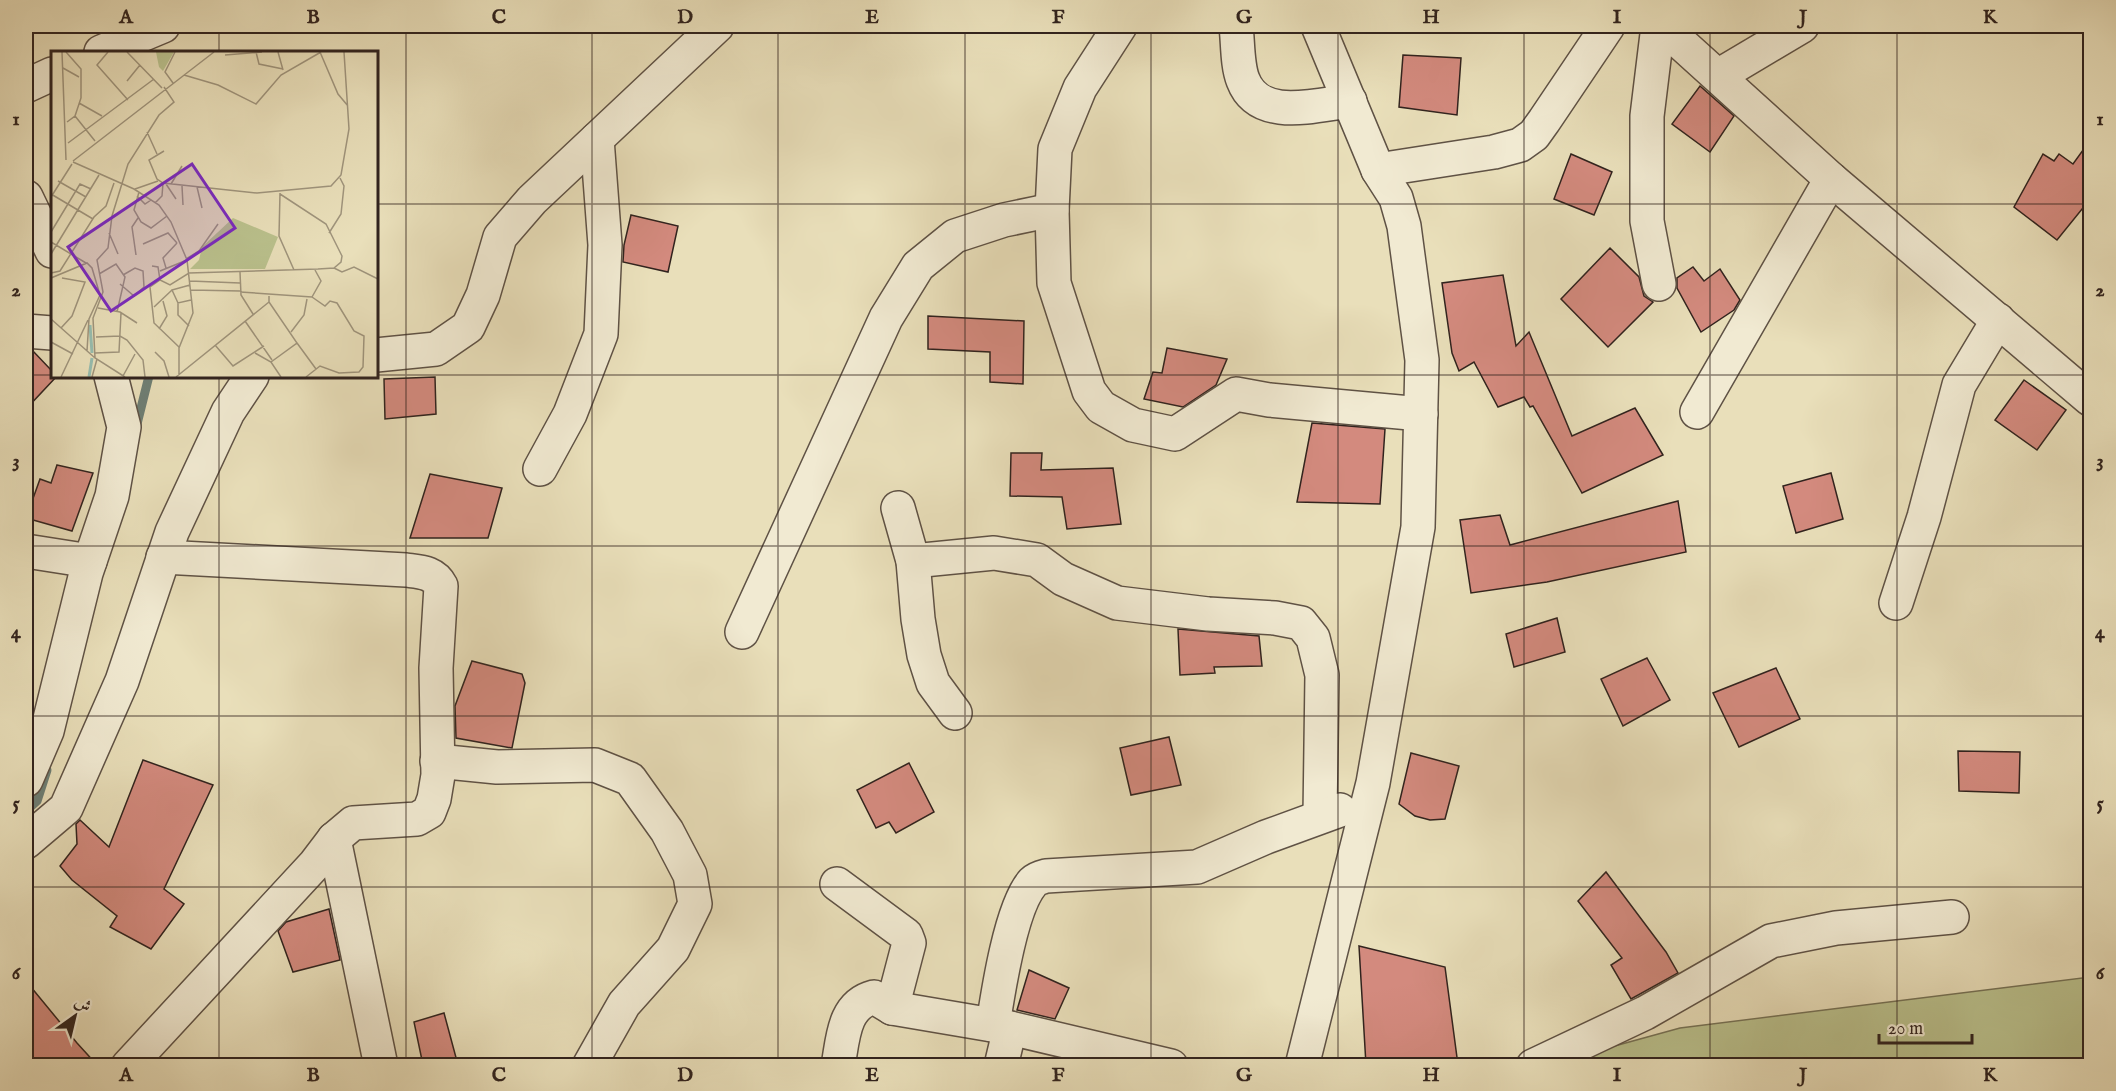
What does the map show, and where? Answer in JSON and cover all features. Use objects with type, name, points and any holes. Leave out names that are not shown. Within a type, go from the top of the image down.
[{"type":"street","points":[[103,51],[163,26]]},
{"type":"street","points":[[378,355],[436,350],[468,327],[483,295],[500,237],[532,200],[717,26]]},
{"type":"street","points":[[1120,26],[1080,88],[1054,149],[1052,210],[1054,283],[1089,391],[1101,407],[1133,425],[1175,434],[1236,394],[1269,400],[1421,414]]},
{"type":"street","points":[[1236,26],[1242,79],[1252,98],[1266,105],[1281,108],[1350,101]]},
{"type":"street","points":[[1302,1065],[1368,801],[1418,527],[1422,360],[1404,226],[1396,198],[1378,170],[1318,26]]},
{"type":"street","points":[[1378,170],[1494,152],[1520,145],[1534,135],[1544,122],[1608,26]]},
{"type":"street","points":[[1660,26],[1831,179],[2091,399]]},
{"type":"street","points":[[1659,284],[1647,220],[1647,116],[1660,26]]},
{"type":"street","points":[[1718,76],[1802,26]]},
{"type":"street","points":[[26,86],[51,74]]},
{"type":"street","points":[[540,469],[570,414],[601,334],[604,244],[597,139]]},
{"type":"street","points":[[1697,412],[1831,179]]},
{"type":"street","points":[[26,197],[48,242]]},
{"type":"street","points":[[742,632],[886,318],[918,266],[955,236],[1004,220],[1052,210]]},
{"type":"street","points":[[1896,603],[1924,517],[1959,385],[1998,320]]},
{"type":"street","points":[[26,331],[51,333]]},
{"type":"street","points":[[26,780],[47,731],[90,561],[112,496],[124,427],[112,378]]},
{"type":"street","points":[[26,842],[66,807],[122,681],[163,558],[228,412],[251,378]]},
{"type":"street","points":[[898,508],[914,561],[918,619],[924,655],[933,683],[955,713]]},
{"type":"street","points":[[26,551],[90,561]]},
{"type":"street","points":[[914,561],[994,553],[1037,560],[1063,579],[1117,603],[1208,614],[1275,618],[1301,623],[1313,638],[1322,675],[1320,816]]},
{"type":"street","points":[[128,1065],[315,864],[334,839],[353,822],[417,819],[429,812],[434,799],[438,761],[436,668],[441,586],[437,578],[429,574],[406,570],[163,558]]},
{"type":"street","points":[[438,761],[497,767],[596,765],[630,779],[667,831],[690,875],[694,904],[673,949],[624,1004],[589,1065]]},
{"type":"street","points":[[1001,1065],[999,979],[1011,935],[1034,882],[1046,876],[1197,867],[1320,816],[1368,801]]},
{"type":"street","points":[[334,839],[381,1065]]},
{"type":"street","points":[[837,884],[906,935],[909,943],[892,1008]]},
{"type":"street","points":[[1533,1065],[1645,1013],[1771,941],[1836,928],[1952,917]]},
{"type":"street","points":[[838,1065],[850,1012],[862,1000],[874,997],[892,1008],[1001,1027],[1107,1058],[1171,1065]]},
{"type":"green space","points":[[2090,977],[2090,1065],[1571,1066],[1582,1055],[1680,1028]]},
{"type":"building","points":[[1403,55],[1461,58],[1457,115],[1399,107]]},
{"type":"building","points":[[1700,86],[1734,116],[1710,152],[1672,124]]},
{"type":"building","points":[[2091,139],[2091,198],[2057,240],[2014,207],[2043,154],[2054,161],[2059,154],[2073,164]]},
{"type":"building","points":[[1571,154],[1612,172],[1594,215],[1554,199]]},
{"type":"building","points":[[631,215],[678,226],[668,272],[623,262],[624,245]]},
{"type":"building","points":[[1610,248],[1639,277],[1644,296],[1653,302],[1608,347],[1561,299]]},
{"type":"building","points":[[1693,267],[1704,281],[1720,269],[1740,300],[1734,310],[1701,332],[1677,288],[1677,278]]},
{"type":"building","points":[[1503,275],[1516,346],[1529,332],[1572,436],[1635,408],[1663,455],[1582,493],[1533,406],[1530,407],[1524,397],[1498,407],[1474,362],[1459,371],[1452,353],[1442,283]]},
{"type":"building","points":[[928,316],[1024,321],[1023,384],[990,382],[990,352],[928,349]]},
{"type":"building","points":[[1167,348],[1227,359],[1216,385],[1183,407],[1144,399],[1153,372],[1162,373]]},
{"type":"building","points":[[26,350],[32,350],[51,370],[51,378],[55,378],[26,409]]},
{"type":"building","points":[[435,377],[436,414],[385,419],[384,379]]},
{"type":"building","points":[[2024,380],[2066,410],[2037,450],[1995,420]]},
{"type":"building","points":[[1312,423],[1385,429],[1380,504],[1297,502]]},
{"type":"building","points":[[1011,453],[1042,453],[1041,470],[1113,468],[1121,524],[1067,529],[1062,497],[1010,496]]},
{"type":"building","points":[[57,465],[93,473],[72,531],[26,518],[40,479],[51,483]]},
{"type":"building","points":[[1831,473],[1843,519],[1796,533],[1783,486]]},
{"type":"building","points":[[430,474],[502,488],[488,538],[410,538]]},
{"type":"building","points":[[1678,501],[1686,552],[1547,582],[1471,593],[1460,520],[1500,515],[1510,545]]},
{"type":"building","points":[[1557,618],[1565,652],[1514,667],[1506,634]]},
{"type":"building","points":[[1178,629],[1259,636],[1262,666],[1214,667],[1215,673],[1180,675]]},
{"type":"building","points":[[1647,658],[1670,700],[1623,726],[1601,679]]},
{"type":"building","points":[[472,661],[522,674],[525,683],[512,748],[456,738],[455,706]]},
{"type":"building","points":[[1776,668],[1800,719],[1739,747],[1713,693]]},
{"type":"building","points":[[1169,737],[1181,785],[1131,795],[1120,748]]},
{"type":"building","points":[[1958,751],[2020,752],[2019,793],[1959,791]]},
{"type":"building","points":[[1411,753],[1459,766],[1445,819],[1430,820],[1415,816],[1399,804]]},
{"type":"building","points":[[143,760],[213,785],[164,889],[184,904],[151,949],[110,927],[117,916],[72,880],[60,866],[77,844],[76,824],[80,820],[109,847]]},
{"type":"building","points":[[909,763],[934,812],[896,833],[889,822],[876,828],[857,790]]},
{"type":"building","points":[[1606,872],[1666,952],[1678,973],[1631,999],[1611,965],[1622,958],[1578,901]]},
{"type":"building","points":[[329,909],[340,960],[293,972],[278,931],[286,922]]},
{"type":"building","points":[[1359,946],[1445,967],[1458,1065],[1366,1065]]},
{"type":"building","points":[[1029,970],[1069,988],[1055,1019],[1017,1010]]},
{"type":"building","points":[[26,981],[77,1043],[97,1065],[26,1065]]},
{"type":"building","points":[[444,1013],[458,1065],[423,1065],[414,1022]]},
{"type":"waterway","points":[[136,428],[148,378]]},
{"type":"waterway","points":[[26,811],[37,801],[47,770]]}]
